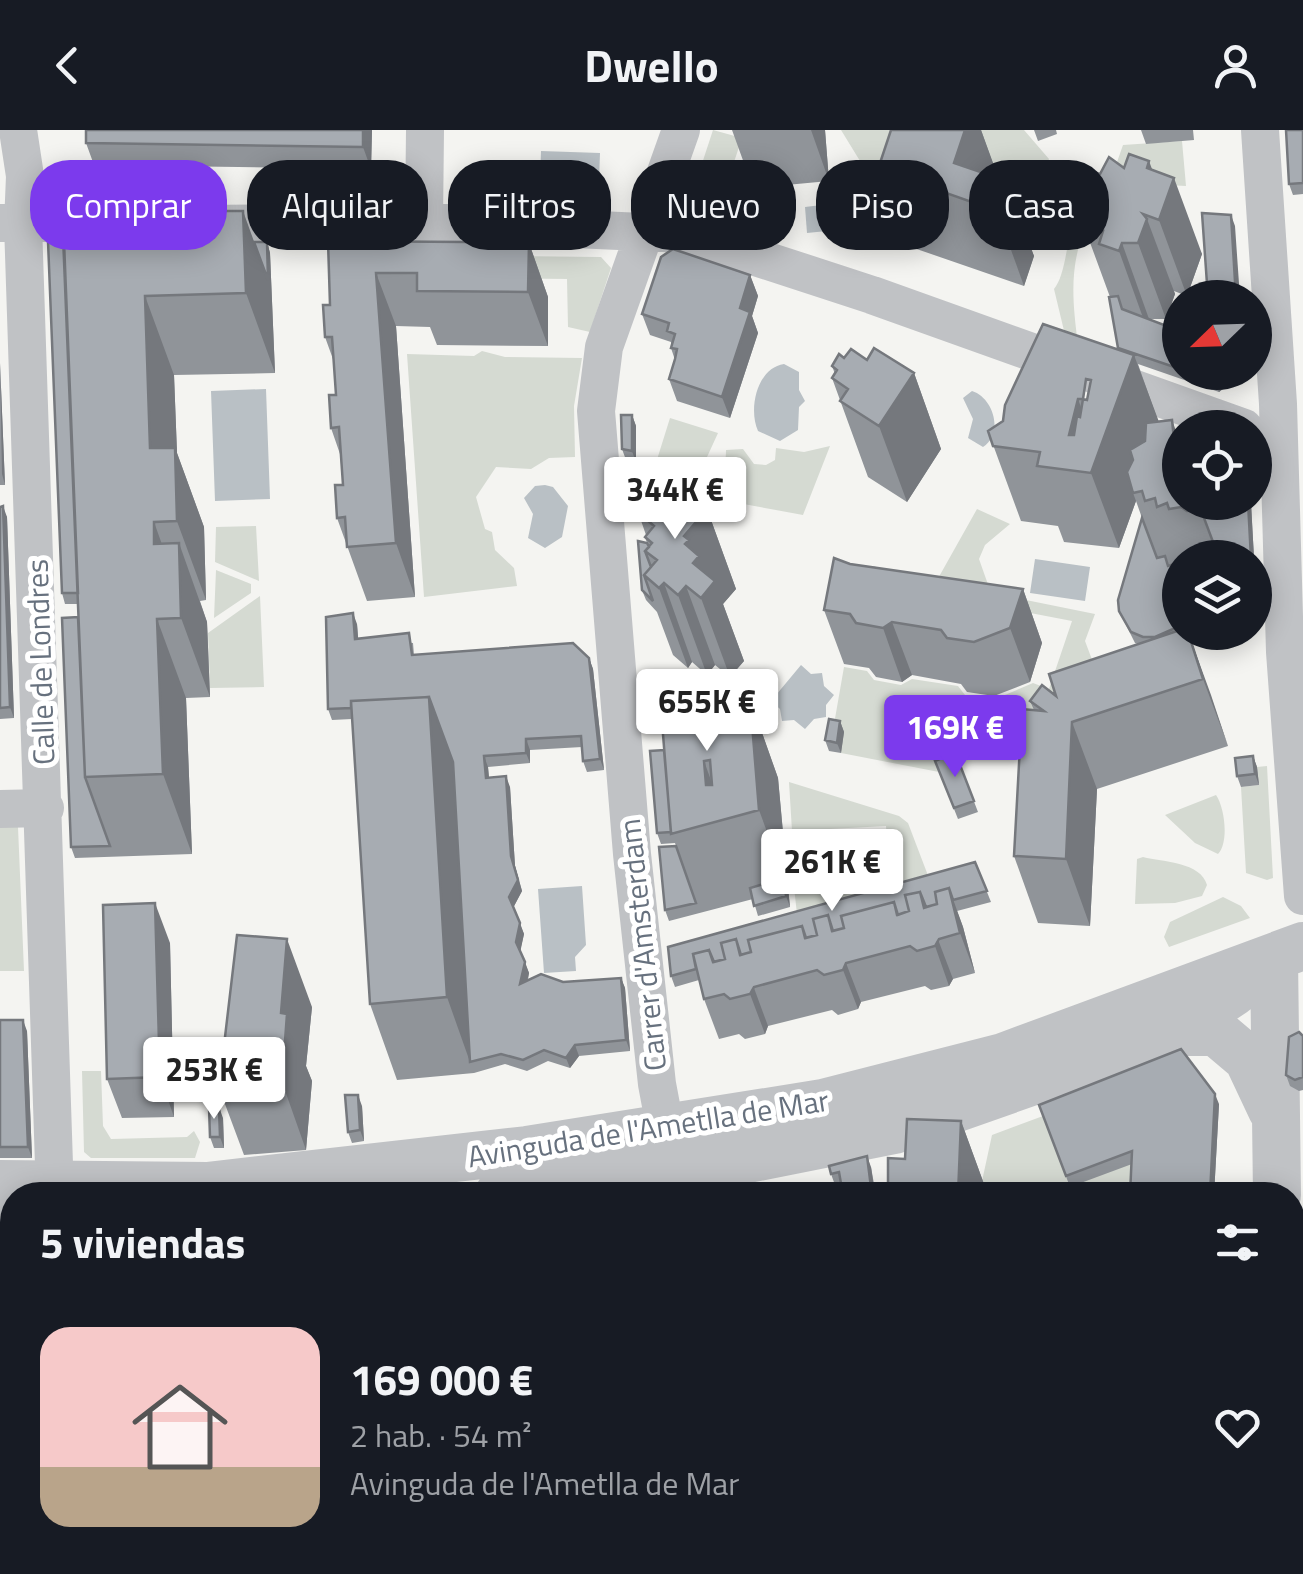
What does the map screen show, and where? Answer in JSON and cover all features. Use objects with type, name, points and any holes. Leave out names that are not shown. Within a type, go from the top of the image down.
[{"type":"street","name":"Calle de Londres","points":[[18,130],[26,176],[12,223],[44,808],[55,1182]]},
{"type":"street","points":[[425,130],[425,160]]},
{"type":"street","name":"Carrer d'Amsterdam","points":[[670,160],[681,130]]},
{"type":"street","points":[[1260,130],[1269,410]]},
{"type":"street","points":[[428,222],[631,229]]},
{"type":"street","points":[[12,223],[247,223]]},
{"type":"street","name":"Carrer d'Amsterdam","points":[[639,250],[604,347],[596,410],[602,530],[632,854],[657,1084],[671,1166]]},
{"type":"street","points":[[734,250],[872,295],[1192,410]]},
{"type":"street","points":[[1272,466],[1303,896]]},
{"type":"street","points":[[0,809],[44,808]]},
{"type":"street","points":[[1277,1182],[1276,1118],[1293,963]]},
{"type":"street","name":"Avinguda de l'Ametlla de Mar","points":[[243,1182],[527,1150],[671,1166],[823,1104],[1003,1056],[1293,963]]},
{"type":"street","name":"Avinguda de l'Ametlla de Mar","points":[[576,1182],[894,1130],[1173,1032],[1242,987],[1293,963]]},
{"type":"street","name":"Avinguda de l'Ametlla de Mar","points":[[1173,1032],[1216,1032],[1248,1059],[1276,1118]]},
{"type":"shaded area","points":[[713,130],[742,138],[735,160],[703,160]]},
{"type":"shaded area","points":[[841,130],[918,130],[904,160],[859,160]]},
{"type":"shaded area","points":[[940,130],[1024,130],[1049,159],[1049,160],[978,160]]},
{"type":"shaded area","points":[[1182,141],[1186,186],[1110,182],[1123,145]]},
{"type":"shaded area","points":[[541,151],[600,153],[600,160],[541,160]]},
{"type":"shaded area","points":[[816,206],[816,232],[807,233],[805,207]]},
{"type":"shaded area","points":[[1067,250],[1078,250],[1073,285],[1078,344],[1066,339],[1054,289]]},
{"type":"shaded area","points":[[423,255],[601,257],[611,268],[590,332],[568,327],[567,279],[423,277]]},
{"type":"shaded area","points":[[482,351],[505,357],[582,358],[574,406],[575,457],[549,458],[531,469],[496,467],[476,497],[485,529],[492,532],[495,550],[514,568],[517,586],[424,597],[407,354],[474,356]]},
{"type":"shaded area","points":[[784,364],[799,372],[799,390],[805,401],[799,407],[798,430],[780,441],[758,431],[754,412],[761,381]]},
{"type":"shaded area","points":[[266,389],[270,499],[215,501],[211,391]]},
{"type":"shaded area","points":[[972,391],[986,401],[994,417],[993,434],[983,447],[968,438],[973,419],[963,398]]},
{"type":"shaded area","points":[[670,418],[718,433],[702,468],[688,474],[655,466]]},
{"type":"shaded area","points":[[830,446],[803,515],[689,494],[706,489],[717,480],[726,450],[743,449],[754,464],[766,465],[775,460],[776,448],[804,452]]},
{"type":"shaded area","points":[[535,486],[553,487],[568,506],[562,537],[545,548],[528,538],[533,514],[524,498]]},
{"type":"shaded area","points":[[977,509],[1010,524],[985,545],[979,559],[991,593],[1095,614],[1085,641],[1094,665],[1060,709],[939,772],[841,753],[843,732],[833,730],[844,667],[867,671],[874,680],[901,685],[912,679],[958,686],[965,695],[993,700],[1033,683],[1049,689],[1072,621],[870,582],[869,568],[875,566],[881,575],[936,582]]},
{"type":"shaded area","points":[[256,526],[259,581],[215,562],[216,527]]},
{"type":"shaded area","points":[[1035,559],[1090,567],[1085,601],[1030,593]]},
{"type":"shaded area","points":[[216,570],[251,584],[251,593],[214,618]]},
{"type":"shaded area","points":[[260,596],[264,687],[210,688],[208,633]]},
{"type":"shaded area","points":[[801,665],[811,674],[822,673],[824,686],[834,695],[826,705],[826,717],[814,719],[805,729],[794,720],[782,721],[780,709],[771,701]]},
{"type":"shaded area","points":[[1267,766],[1273,878],[1267,880],[1246,873],[1241,787],[1259,785],[1257,767]]},
{"type":"shaded area","points":[[789,782],[899,816],[908,823],[932,886],[798,923],[794,887],[872,877],[873,871],[889,869],[886,826],[792,831]]},
{"type":"shaded area","points":[[1216,795],[1224,825],[1224,842],[1218,854],[1195,843],[1165,815]]},
{"type":"shaded area","points":[[0,827],[18,827],[24,971],[0,971]]},
{"type":"shaded area","points":[[856,839],[858,868],[801,872],[799,843]]},
{"type":"shaded area","points":[[1137,859],[1180,864],[1197,872],[1207,885],[1202,896],[1175,903],[1135,904]]},
{"type":"shaded area","points":[[582,886],[586,945],[575,957],[576,971],[544,973],[538,889]]},
{"type":"shaded area","points":[[1223,897],[1241,906],[1250,918],[1169,947],[1164,937],[1170,922]]},
{"type":"shaded area","points":[[82,1071],[101,1071],[103,1126],[111,1139],[187,1137],[194,1131],[200,1142],[195,1158],[91,1158],[84,1152]]},
{"type":"shaded area","points":[[1043,1116],[1136,1162],[1135,1182],[982,1182],[992,1135]]},
{"type":"building","points":[[86,130],[363,130],[363,147],[86,143]]},
{"type":"building","points":[[891,130],[965,130],[954,163],[969,168],[969,201],[949,194],[949,160],[881,160]]},
{"type":"building","points":[[1286,130],[1303,130],[1303,183],[1289,184]]},
{"type":"building","points":[[1129,154],[1149,161],[1147,168],[1174,178],[1159,220],[1143,214],[1147,219],[1138,243],[1122,243],[1119,251],[1109,248],[1109,157],[1124,168]]},
{"type":"building","points":[[227,211],[243,211],[246,293],[145,296],[150,448],[175,448],[177,521],[154,522],[154,544],[179,543],[181,618],[157,619],[163,774],[85,777],[64,250],[227,250]]},
{"type":"building","points":[[1202,213],[1231,215],[1235,280],[1207,280]]},
{"type":"building","points":[[428,242],[448,242],[448,250],[529,250],[528,292],[417,291],[417,273],[376,273],[396,543],[347,547],[345,517],[337,518],[335,485],[343,485],[339,427],[331,428],[329,395],[336,395],[332,337],[325,337],[323,305],[330,305],[328,250],[428,250]]},
{"type":"building","points":[[48,250],[64,250],[78,593],[62,593]]},
{"type":"building","points":[[257,250],[267,250],[268,280]]},
{"type":"building","points":[[676,250],[750,275],[740,308],[750,312],[722,397],[669,379],[677,349],[671,348],[675,334],[667,331],[669,323],[642,314],[661,257]]},
{"type":"building","points":[[1118,296],[1122,309],[1162,324],[1162,363],[1118,348],[1109,297]]},
{"type":"building","points":[[1043,324],[1134,355],[1091,473],[1037,466],[1040,452],[993,446],[988,431],[1003,421],[1005,405]],"holes":[[[1086,379],[1091,380],[1087,400],[1083,399]],[[1078,399],[1083,399],[1080,417],[1077,416],[1074,435],[1069,435]]]},
{"type":"building","points":[[874,348],[914,373],[879,426],[840,401],[848,389],[832,378],[837,370],[832,366],[839,354],[844,358],[851,349],[867,360]]},
{"type":"building","points":[[621,415],[632,415],[632,451],[622,449]]},
{"type":"building","points":[[1162,421],[1162,505],[1157,507],[1155,498],[1145,501],[1142,491],[1133,493],[1127,472],[1133,460],[1130,450],[1145,441],[1146,423]]},
{"type":"building","points":[[668,487],[679,496],[684,489],[707,509],[684,536],[689,540],[685,544],[699,556],[693,563],[715,581],[701,598],[686,586],[678,595],[664,583],[659,588],[644,575],[657,560],[645,551],[652,543],[645,537],[654,526],[638,512]]},
{"type":"building","points":[[3,506],[10,707],[0,708],[0,507]]},
{"type":"building","points":[[1142,518],[1157,558],[1162,557],[1162,634],[1143,637],[1131,632],[1119,611],[1118,600]]},
{"type":"building","points":[[1205,520],[1249,520],[1250,540],[1212,540]]},
{"type":"building","points":[[638,541],[649,547],[645,551],[651,567],[644,575],[653,601],[642,590]]},
{"type":"building","points":[[834,558],[850,564],[1023,589],[1010,628],[974,642],[947,638],[941,630],[892,622],[883,628],[856,623],[850,614],[824,610]]},
{"type":"building","points":[[353,613],[355,639],[409,633],[412,655],[573,643],[589,658],[600,759],[583,761],[581,736],[526,739],[526,753],[484,756],[486,778],[506,776],[511,856],[518,880],[509,897],[520,923],[516,942],[525,962],[520,984],[541,974],[563,982],[621,978],[626,1040],[575,1045],[566,1058],[544,1050],[523,1060],[501,1054],[470,1062],[453,762],[429,697],[351,701],[351,708],[328,709],[326,617]]},
{"type":"building","points":[[78,617],[85,777],[110,846],[71,847],[62,618]]},
{"type":"building","points":[[1162,636],[1162,650],[1194,650],[1203,679],[1072,722],[1066,859],[1014,856],[1022,709],[1044,711],[1030,701],[1042,685],[1056,696],[1049,674]]},
{"type":"building","points":[[658,672],[750,699],[759,810],[671,834]],"holes":[[[705,706],[707,730],[701,730],[699,707]],[[710,760],[712,785],[706,785],[704,761]]]},
{"type":"building","points":[[429,697],[447,997],[370,1004],[351,701]]},
{"type":"building","points":[[829,719],[840,721],[837,743],[825,740]]},
{"type":"building","points":[[664,750],[671,832],[657,833],[650,751]]},
{"type":"building","points":[[955,752],[974,801],[954,808],[935,761]]},
{"type":"building","points":[[1253,756],[1255,774],[1237,776],[1235,758]]},
{"type":"building","points":[[676,846],[696,903],[665,910],[659,847]]},
{"type":"building","points":[[975,862],[987,891],[953,900],[949,888],[935,892],[937,904],[926,907],[920,892],[905,895],[909,911],[898,915],[894,902],[841,916],[844,928],[833,931],[828,915],[813,919],[817,935],[806,938],[802,926],[748,940],[751,952],[741,955],[736,939],[721,943],[725,959],[714,962],[709,950],[693,954],[696,969],[671,976],[668,947]]},
{"type":"building","points":[[784,878],[786,896],[754,906],[750,888]]},
{"type":"building","points":[[949,888],[960,933],[939,939],[935,946],[917,951],[910,946],[846,963],[843,970],[824,975],[817,970],[754,987],[750,994],[730,999],[724,994],[704,999],[693,954],[709,950],[713,962],[725,959],[721,943],[736,939],[740,955],[751,952],[748,940],[802,926],[805,938],[817,935],[813,919],[828,915],[832,931],[844,928],[841,916],[894,902],[897,915],[909,911],[905,895],[920,892],[924,908],[937,904],[935,892]]},
{"type":"building","points":[[155,903],[160,1077],[107,1079],[103,905]]},
{"type":"building","points":[[237,935],[287,939],[281,1013],[287,1014],[282,1082],[219,1088]]},
{"type":"building","points":[[0,1020],[23,1020],[28,1147],[0,1147]]},
{"type":"building","points":[[1299,1032],[1303,1036],[1303,1077],[1295,1080],[1286,1075],[1289,1037]]},
{"type":"building","points":[[1181,1049],[1215,1094],[1211,1182],[1131,1182],[1132,1151],[1066,1176],[1039,1105]]},
{"type":"building","points":[[345,1095],[358,1095],[360,1130],[348,1132]]},
{"type":"building","points":[[209,1107],[219,1107],[220,1137],[210,1137]]},
{"type":"building","points":[[907,1119],[961,1121],[959,1182],[888,1182],[888,1158],[905,1159]]},
{"type":"building","points":[[867,1156],[870,1182],[841,1182],[839,1172],[831,1174],[829,1166]]}]
